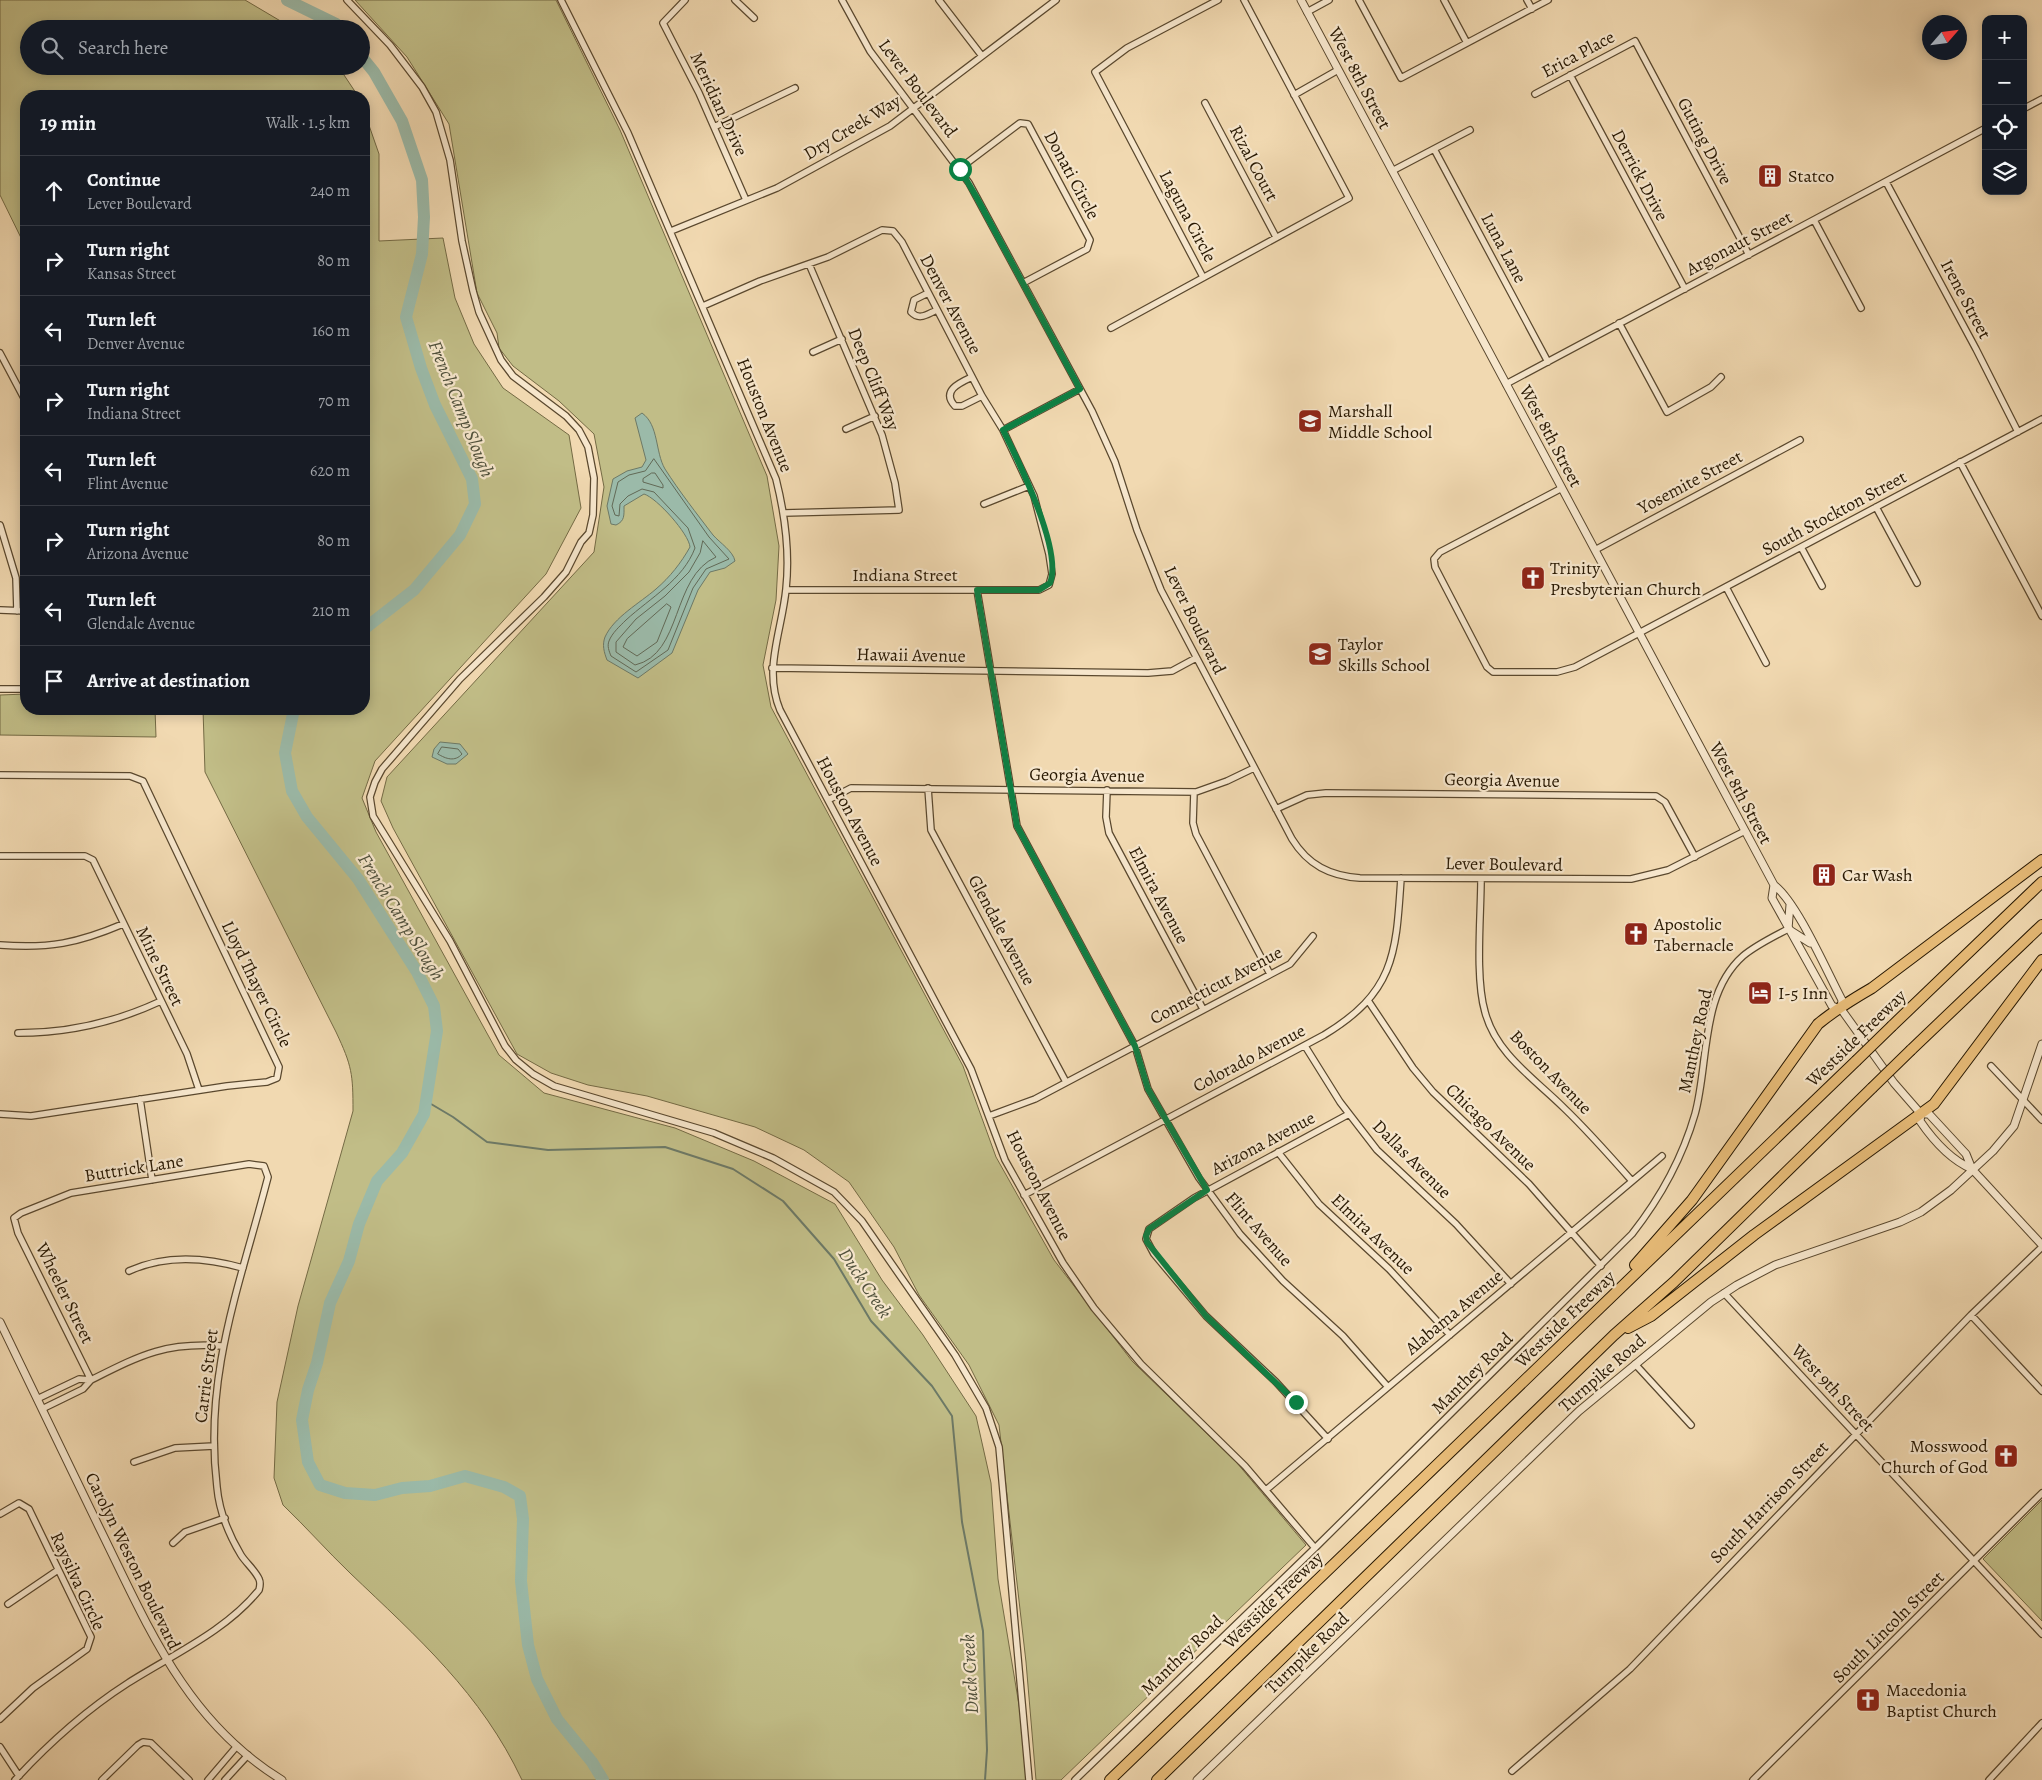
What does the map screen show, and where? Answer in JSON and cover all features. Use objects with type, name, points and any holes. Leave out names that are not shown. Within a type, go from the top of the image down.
[{"type":"highway","points":[[1596,1312],[1624,1275],[1692,1200],[1807,1036],[1828,1016],[1841,1009],[1851,999],[1872,988],[2042,860]]},
{"type":"highway","name":"Westside Freeway","points":[[1110,1780],[2042,882]]},
{"type":"highway","points":[[1157,1780],[1614,1335],[1674,1282],[2042,925]]},
{"type":"highway","points":[[1614,1335],[1651,1316],[1754,1235],[1934,1104],[2042,960]]},
{"type":"street","points":[[347,0],[366,20]]},
{"type":"street","name":"Houston Avenue","points":[[561,0],[628,133],[768,458],[784,513],[788,549],[786,590],[772,668],[776,702],[971,1069],[1005,1160],[1063,1263],[1088,1300],[1118,1338],[1165,1389],[1230,1451],[1315,1548]]},
{"type":"street","name":"Meridian Drive","points":[[685,0],[662,23],[714,127],[746,200]]},
{"type":"street","points":[[735,0],[754,18]]},
{"type":"street","name":"Lever Boulevard","points":[[842,0],[870,51],[960,169],[1023,283],[1107,443],[1137,530],[1161,590],[1276,809],[1297,847],[1309,860],[1324,870],[1347,877],[1630,880],[1668,870],[1744,831]]},
{"type":"street","points":[[939,0],[982,56]]},
{"type":"street","name":"Dry Creek Way","points":[[670,231],[777,188],[871,138],[914,108],[1056,0]]},
{"type":"street","name":"Laguna Circle","points":[[1218,0],[1127,48],[1095,72],[1203,276],[1348,198],[1244,0]]},
{"type":"street","name":"West 8th Street","points":[[1301,0],[1744,831],[1774,886],[1784,893],[1814,946],[1842,1000],[1841,1009]]},
{"type":"street","points":[[1307,12],[1330,0]]},
{"type":"street","points":[[1359,0],[1401,78],[1548,0]]},
{"type":"street","points":[[1444,0],[1467,43]]},
{"type":"street","points":[[1527,0],[1532,9]]},
{"type":"street","points":[[370,24],[390,45],[417,80],[436,112],[450,160],[470,282],[479,312],[501,360],[513,376],[566,416],[579,430],[588,447],[594,478],[593,515],[589,533],[581,542],[566,572],[544,598],[460,679],[397,750],[375,782],[370,797],[370,811],[387,842],[450,941],[505,1046],[524,1067],[544,1081],[575,1094],[714,1132],[773,1158],[834,1192],[862,1221],[955,1354],[986,1408],[999,1447],[1030,1780]]},
{"type":"street","name":"Erica Place","points":[[1535,94],[1635,41]]},
{"type":"street","name":"Guting Drive","points":[[1635,41],[1749,255]]},
{"type":"street","points":[[1294,95],[1338,70]]},
{"type":"street","name":"Derrick Drive","points":[[1570,75],[1685,289]]},
{"type":"street","points":[[714,127],[795,88]]},
{"type":"street","points":[[2027,106],[2042,98]]},
{"type":"street","name":"Rizal Court","points":[[1205,103],[1276,237]]},
{"type":"street","name":"Donati Circle","points":[[960,169],[1020,123],[1028,124],[1090,240],[1090,245],[1087,249],[1023,283]]},
{"type":"street","points":[[1392,171],[1470,130]]},
{"type":"street","name":"Argonaut Street","points":[[1506,384],[1982,130]]},
{"type":"street","name":"Luna Lane","points":[[1434,149],[1548,362]]},
{"type":"street","name":"Irene Street","points":[[1886,182],[1976,349],[2018,432]]},
{"type":"street","points":[[1814,220],[1861,308]]},
{"type":"street","name":"Denver Avenue","points":[[703,306],[760,281],[809,264],[846,248],[878,231],[891,229],[902,242],[982,396],[1003,430],[1029,486],[1043,523],[1052,574],[1050,583]]},
{"type":"street","name":"Deep Cliff Way","points":[[784,513],[899,510],[890,460],[875,416],[809,264]]},
{"type":"street","points":[[1111,328],[1204,278],[1203,276]]},
{"type":"street","points":[[928,293],[914,300],[911,312],[915,316],[922,317],[937,310]]},
{"type":"street","points":[[1619,323],[1666,412],[1711,387],[1721,377]]},
{"type":"street","points":[[813,352],[842,339]]},
{"type":"street","points":[[0,353],[20,391]]},
{"type":"street","points":[[972,377],[952,387],[949,394],[950,400],[955,406],[962,406],[982,396]]},
{"type":"street","points":[[1003,430],[1080,389]]},
{"type":"street","points":[[846,429],[875,416]]},
{"type":"street","name":"South Stockton Street","points":[[1562,488],[1440,552],[1434,559],[1434,567],[1487,667],[1492,672],[1498,674],[1564,671],[1583,664],[2042,419]]},
{"type":"street","name":"Yosemite Street","points":[[1594,550],[1800,440]]},
{"type":"street","points":[[1960,462],[2042,616]]},
{"type":"street","points":[[984,504],[1029,486]]},
{"type":"street","points":[[1876,507],[1917,583]]},
{"type":"street","points":[[0,525],[16,578],[17,611]]},
{"type":"street","points":[[1801,547],[1822,586]]},
{"type":"street","name":"Indiana Street","points":[[786,590],[1039,590],[1050,583]]},
{"type":"street","points":[[1726,587],[1766,663]]},
{"type":"street","name":"Flint Avenue","points":[[977,590],[1017,826],[1135,1046],[1146,1082],[1165,1120],[1207,1190],[1262,1259],[1343,1336],[1388,1387]]},
{"type":"street","points":[[0,610],[20,611]]},
{"type":"street","name":"Hawaii Avenue","points":[[772,668],[1167,672],[1196,658]]},
{"type":"street","points":[[0,689],[20,689]]},
{"type":"street","name":"Georgia Avenue","points":[[828,800],[851,788],[1194,792],[1227,781],[1254,768]]},
{"type":"street","name":"Lloyd Thayer Circle","points":[[0,775],[130,776],[142,781],[279,1067],[279,1074],[274,1080],[31,1116],[0,1114]]},
{"type":"street","name":"Glendale Avenue","points":[[928,788],[932,830],[1066,1082]]},
{"type":"street","name":"Elmira Avenue","points":[[1107,790],[1106,817],[1109,833],[1203,1009]]},
{"type":"street","points":[[1194,792],[1193,823],[1196,834],[1270,974]]},
{"type":"street","name":"Georgia Avenue","points":[[1276,809],[1307,795],[1326,793],[1656,796],[1665,802],[1695,857]]},
{"type":"street","name":"Mine Street","points":[[0,856],[90,858],[186,1054],[199,1090]]},
{"type":"street","name":"Colorado Avenue","points":[[1024,1196],[1305,1046],[1341,1025],[1369,1002],[1388,970],[1395,948],[1399,921],[1401,878]]},
{"type":"street","name":"Boston Avenue","points":[[1481,879],[1480,983],[1482,1002],[1490,1027],[1505,1051],[1588,1132],[1632,1181]]},
{"type":"street","name":"West 8th Street","points":[[1774,886],[1772,898],[1832,1006],[1841,1009],[1894,1083],[1921,1114],[1930,1114],[1966,1154],[1972,1169],[2042,1246]]},
{"type":"street","points":[[1790,902],[1788,929],[1805,938],[1814,946]]},
{"type":"street","points":[[0,945],[36,947],[62,945],[94,936],[123,924]]},
{"type":"street","name":"Manthey Road","points":[[1075,1780],[1602,1266],[1652,1208],[1682,1153],[1696,1112],[1711,1023],[1716,999],[1723,982],[1734,965],[1748,951],[1788,929]]},
{"type":"street","name":"Connecticut Avenue","points":[[989,1116],[1035,1099],[1293,962],[1314,936]]},
{"type":"street","points":[[18,1033],[72,1030],[105,1023],[160,1001]]},
{"type":"street","name":"Chicago Avenue","points":[[1369,1002],[1408,1061],[1433,1092],[1529,1184],[1602,1266]]},
{"type":"street","name":"Turnpike Road","points":[[1197,1780],[1579,1411],[1724,1293],[1775,1266],[1900,1222],[1921,1212],[1942,1197],[2004,1140],[2014,1126],[2042,1044]]},
{"type":"street","name":"Dallas Avenue","points":[[1305,1046],[1349,1114],[1377,1150],[1456,1224],[1511,1284]]},
{"type":"street","points":[[1991,1066],[2042,1120]]},
{"type":"street","points":[[140,1099],[152,1180]]},
{"type":"street","name":"Arizona Avenue","points":[[1328,1439],[1276,1382],[1206,1316],[1154,1254],[1147,1242],[1146,1236],[1149,1229],[1158,1222],[1207,1190],[1349,1114]]},
{"type":"street","name":"West 8th Street","points":[[1921,1114],[1920,1121],[1925,1128],[1957,1163],[1972,1169]]},
{"type":"street","name":"Elmira Avenue","points":[[1278,1152],[1320,1204],[1388,1269],[1450,1335]]},
{"type":"street","name":"Alabama Avenue","points":[[1266,1490],[1662,1156]]},
{"type":"street","name":"Buttrick Lane","points":[[14,1218],[71,1193],[249,1164],[264,1166]]},
{"type":"street","name":"Carrie Street","points":[[166,1660],[225,1622],[256,1594],[260,1584],[240,1553],[225,1518],[217,1490],[214,1446],[215,1393],[222,1346],[268,1177],[264,1166]]},
{"type":"street","name":"Wheeler Street","points":[[14,1218],[18,1232],[91,1380]]},
{"type":"street","name":"South Harrison Street","points":[[1512,1771],[1630,1669],[1855,1434],[1971,1315],[2042,1246]]},
{"type":"street","points":[[130,1271],[154,1262],[177,1259],[203,1259],[243,1268]]},
{"type":"street","name":"West 9th Street","points":[[1724,1293],[2042,1634]]},
{"type":"street","points":[[1971,1315],[2042,1392]]},
{"type":"street","name":"Carolyn Weston Boulevard","points":[[0,1322],[166,1660],[204,1713],[237,1746],[282,1780]]},
{"type":"street","points":[[42,1409],[83,1389],[91,1380],[125,1363],[164,1348],[190,1344],[222,1346]]},
{"type":"street","points":[[1635,1364],[1691,1425]]},
{"type":"street","points":[[37,1399],[79,1379],[91,1380]]},
{"type":"street","points":[[134,1462],[175,1448],[214,1446]]},
{"type":"street","name":"South Lincoln Street","points":[[1753,1780],[1975,1562],[2042,1493]]},
{"type":"street","name":"Raysilva Circle","points":[[0,1514],[19,1503],[28,1507],[90,1634],[89,1646],[33,1688],[0,1719]]},
{"type":"street","points":[[173,1543],[185,1532],[225,1518]]},
{"type":"street","points":[[8,1604],[58,1570]]},
{"type":"street","points":[[0,1747],[17,1778],[45,1748],[90,1710],[166,1660]]},
{"type":"street","points":[[1989,1780],[2042,1723]]},
{"type":"street","points":[[102,1780],[143,1742],[151,1743],[189,1780]]},
{"type":"street","points":[[208,1780],[237,1746]]},
{"type":"street","points":[[225,1780],[248,1755]]},
{"type":"shaded area","points":[[0,0],[245,0],[279,20],[20,20],[20,75],[344,75],[354,90],[20,90],[20,236],[0,195]]},
{"type":"shaded area","points":[[355,0],[556,0],[620,130],[767,476],[779,546],[776,600],[763,665],[771,707],[963,1066],[996,1157],[1054,1260],[1132,1361],[1237,1463],[1306,1545],[1061,1780],[1036,1780],[1026,1662],[999,1425],[969,1365],[919,1295],[894,1247],[849,1182],[804,1150],[755,1127],[647,1096],[588,1085],[551,1073],[517,1054],[393,828],[381,801],[387,777],[594,552],[604,487],[594,434],[559,401],[513,366],[499,348],[497,333],[477,293],[449,124],[407,57]]},
{"type":"shaded area","points":[[370,128],[379,154],[379,241],[443,238],[455,298],[474,344],[503,388],[569,435],[581,508],[546,574],[375,761],[362,798],[376,832],[499,1055],[544,1093],[675,1128],[754,1161],[835,1204],[882,1280],[923,1335],[976,1416],[991,1483],[998,1579],[1024,1735],[1029,1780],[522,1780],[506,1749],[487,1720],[446,1668],[283,1505],[274,1478],[277,1402],[298,1306],[353,1111],[353,1088],[351,1070],[336,1032],[205,772],[203,715],[370,715]]},
{"type":"shaded area","points":[[20,694],[20,715],[155,715],[156,737],[0,735],[0,695]]},
{"type":"shaded area","points":[[2042,1500],[2042,1621],[1983,1559]]},
{"type":"water","points":[[642,413],[651,424],[665,469],[713,535],[729,550],[735,561],[725,568],[710,572],[698,590],[672,653],[638,678],[607,660],[604,649],[605,637],[621,617],[666,580],[690,547],[684,534],[672,517],[657,502],[644,494],[624,506],[624,515],[621,522],[616,525],[611,524],[607,506],[613,479],[627,471],[642,467],[646,460],[635,418]]},
{"type":"water","points":[[440,742],[460,744],[468,754],[456,764],[447,764],[432,757],[434,749]]},
{"type":"waterway","name":"French Camp Slough","points":[[287,0],[328,20]]},
{"type":"waterway","name":"French Camp Slough","points":[[370,67],[402,121],[422,180],[424,217],[422,254],[406,317],[421,368],[435,405],[472,479],[475,504],[460,535],[414,590],[370,624]]},
{"type":"waterway","points":[[293,715],[285,753],[292,791],[307,817],[358,879],[417,972],[434,1006],[437,1031],[424,1114],[402,1153],[377,1181],[359,1224],[349,1261],[330,1303],[302,1420],[308,1462],[320,1485],[345,1493],[375,1495],[402,1488],[430,1486],[465,1476],[504,1487],[520,1496],[523,1519],[521,1581],[528,1645],[537,1679],[557,1719],[592,1762],[603,1780]]},
{"type":"waterway","name":"Duck Creek","points":[[426,1101],[453,1117],[487,1142],[548,1150],[665,1147],[733,1169],[783,1201],[834,1259],[871,1321],[932,1386],[952,1416],[962,1522],[983,1631],[987,1750],[985,1780]]},
{"type":"place","name":"Statco","points":[[1770,176]]},
{"type":"place","name":"Marshall Middle School","points":[[1310,421]]},
{"type":"place","name":"Trinity Presbyterian Church","points":[[1533,578]]},
{"type":"place","name":"Taylor Skills School","points":[[1320,654]]},
{"type":"place","name":"Car Wash","points":[[1824,875]]},
{"type":"place","name":"Apostolic Tabernacle","points":[[1636,934]]},
{"type":"place","name":"I-5 Inn","points":[[1760,993]]},
{"type":"place","name":"Mosswood Church of God","points":[[2006,1456]]},
{"type":"place","name":"Macedonia Baptist Church","points":[[1868,1700]]},
{"type":"route","points":[[960,169],[1080,389],[1003,430],[1023,470],[1043,523],[1052,574],[1049,585],[1042,590],[977,590],[1017,826],[1135,1046],[1148,1089],[1207,1190],[1149,1229],[1146,1236],[1147,1242],[1154,1254],[1206,1316],[1296,1402]]}]
